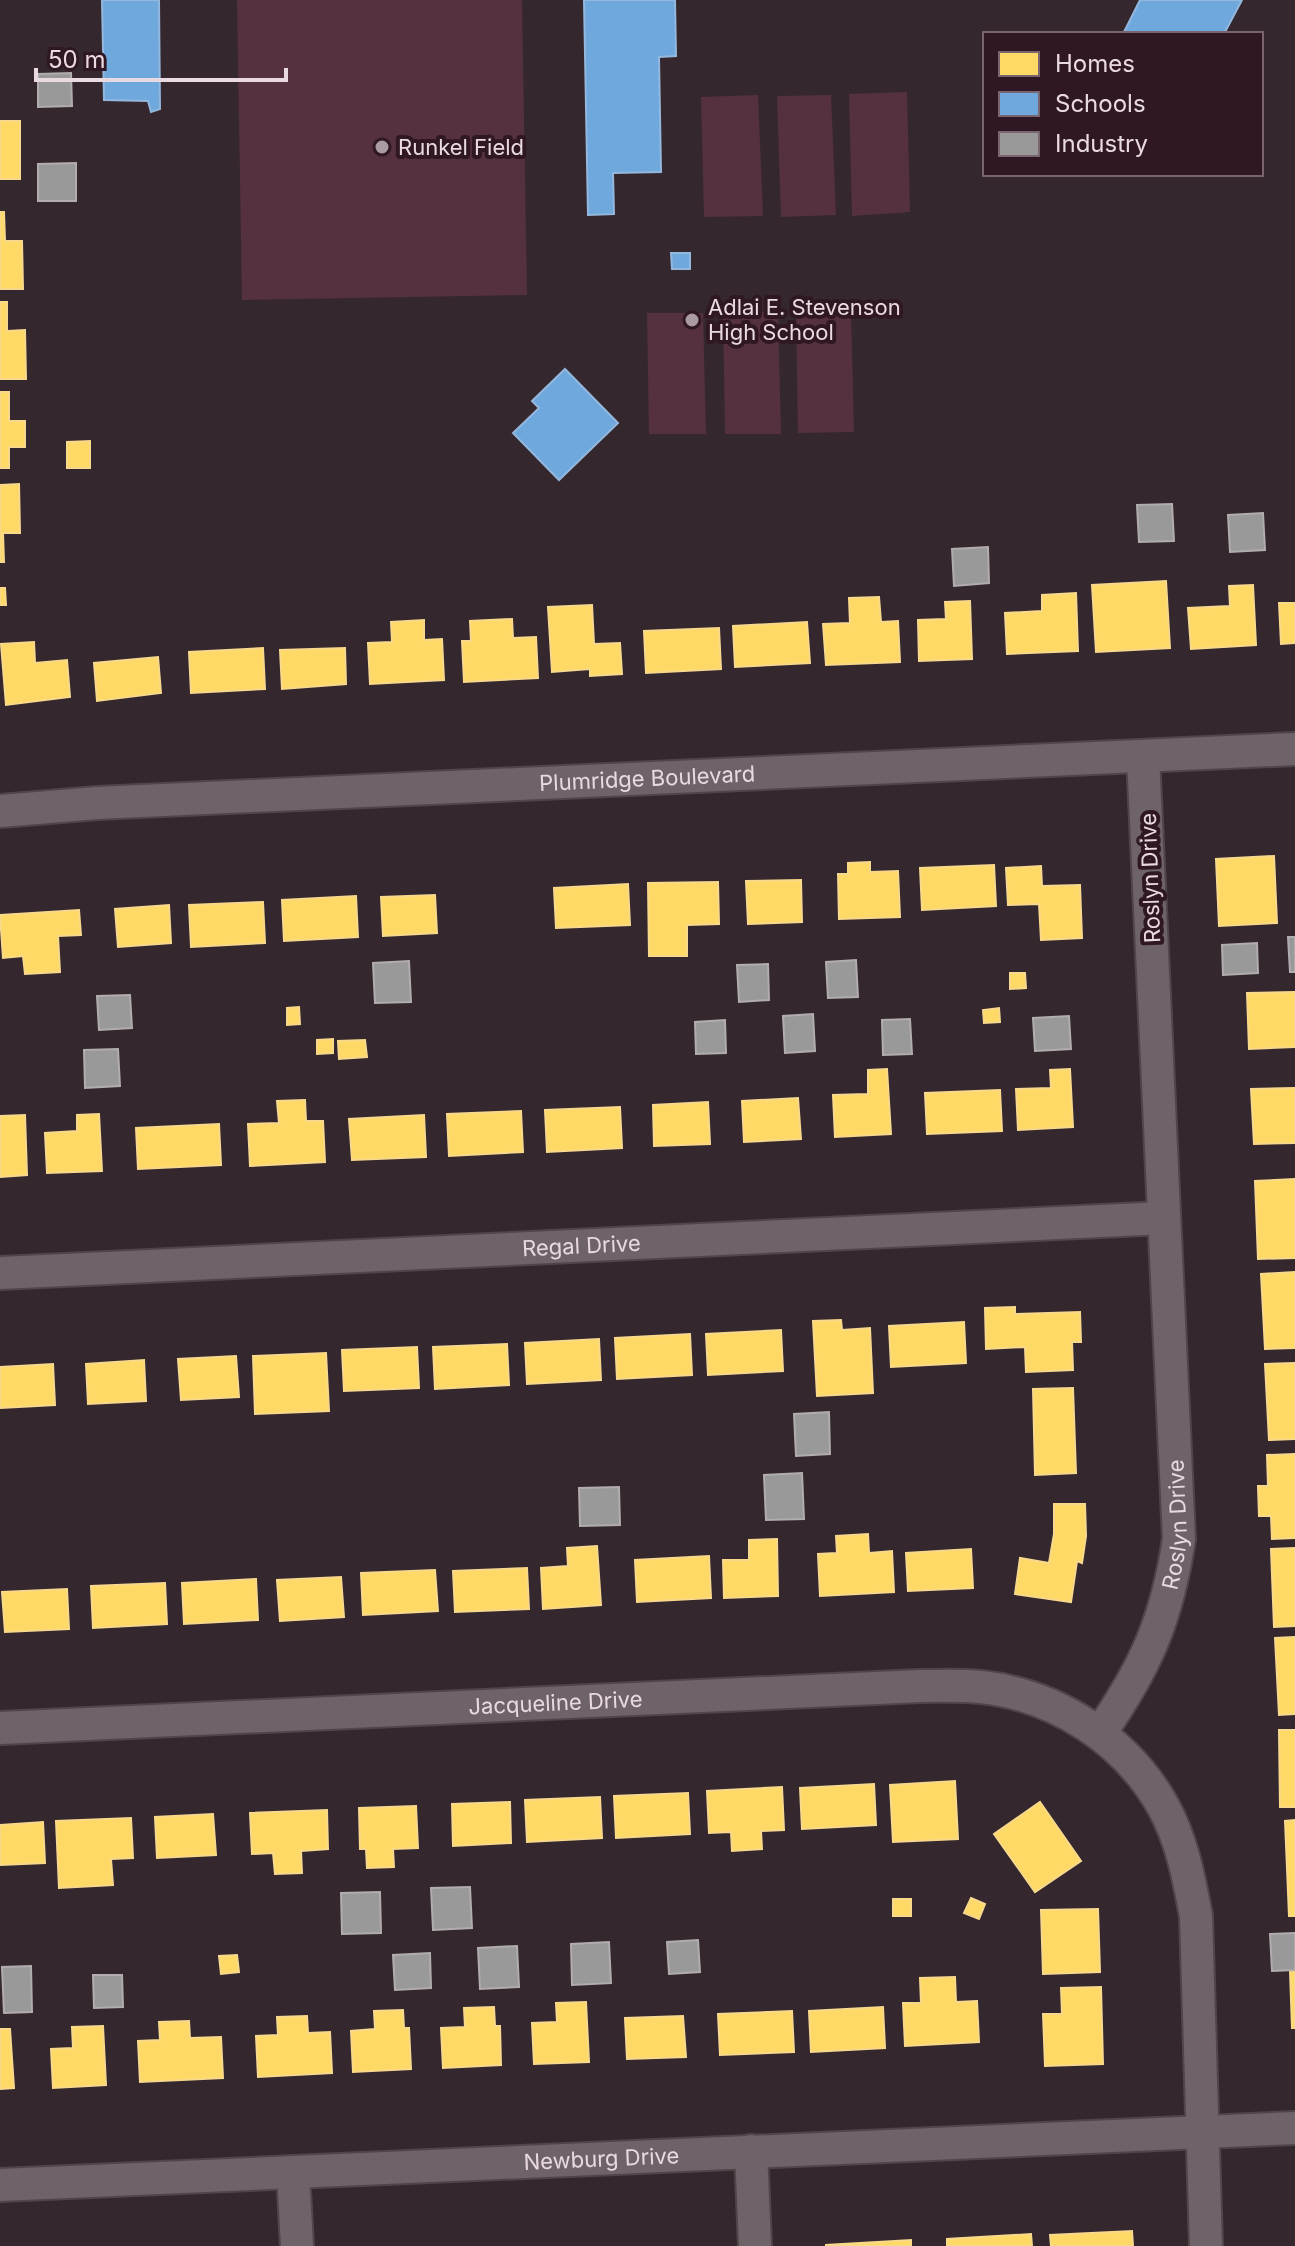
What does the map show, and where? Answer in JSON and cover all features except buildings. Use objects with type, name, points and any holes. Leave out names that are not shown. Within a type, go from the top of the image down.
[{"type":"street","name":"Plumridge Boulevard","points":[[0,811],[113,802],[1295,749]]},
{"type":"street","name":"Roslyn Drive","points":[[1100,1733],[1140,1672],[1157,1636],[1173,1578],[1179,1539],[1143,756]]},
{"type":"street","name":"Regal Drive","points":[[0,1273],[1164,1218]]},
{"type":"street","name":"Jacqueline Drive","points":[[0,1728],[920,1686],[981,1687],[1033,1698],[1065,1712],[1100,1733]]},
{"type":"street","points":[[1100,1733],[1140,1770],[1164,1807],[1189,1878],[1196,1916],[1206,2246]]},
{"type":"street","name":"Newburg Drive","points":[[0,2185],[1295,2128]]},
{"type":"street","points":[[751,2151],[755,2246]]},
{"type":"street","points":[[293,2172],[297,2246]]},
{"type":"shaded area","name":"Runkel Field","points":[[237,0],[522,0],[527,295],[242,300]]},
{"type":"shaded area","points":[[907,92],[910,212],[852,216],[849,94]]},
{"type":"shaded area","points":[[758,95],[763,216],[704,217],[701,97]]},
{"type":"shaded area","points":[[831,95],[836,215],[781,217],[777,96]]},
{"type":"shaded area","points":[[851,310],[854,432],[798,433],[796,312]]},
{"type":"shaded area","points":[[723,312],[778,312],[781,434],[725,434]]},
{"type":"shaded area","points":[[647,313],[703,313],[706,434],[649,434]]},
{"type":"place","name":"Runkel Field","points":[[382,147]]},
{"type":"place","name":"Adlai E. Stevenson High School","points":[[692,320]]}]
